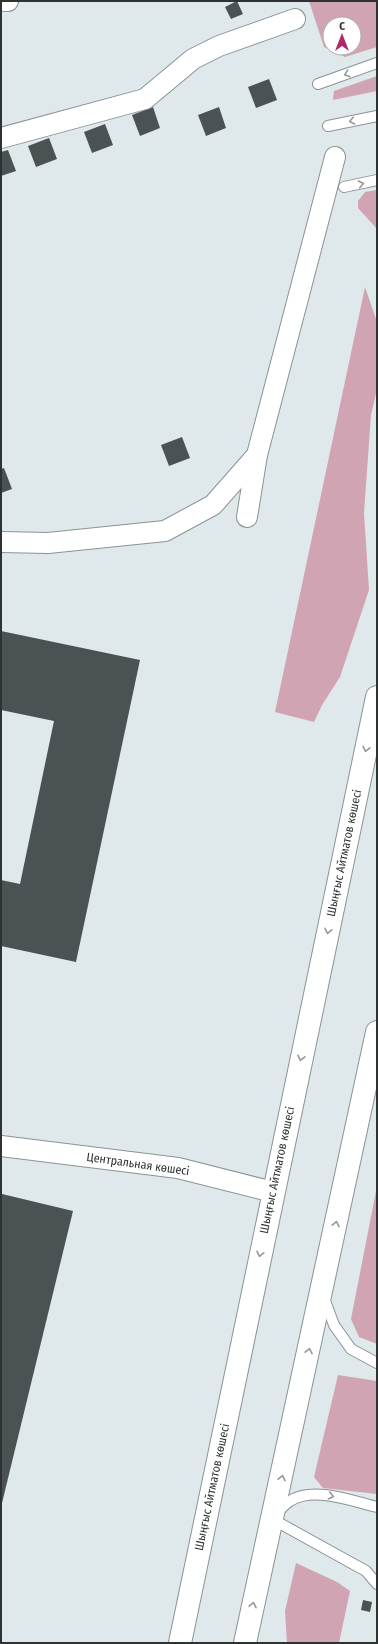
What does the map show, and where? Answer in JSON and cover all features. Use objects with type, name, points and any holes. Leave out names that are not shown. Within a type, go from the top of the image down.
[{"type":"main road","name":"Шыңғыс Айтматов көшесі","points":[[180,1643],[377,697]]},
{"type":"main road","points":[[245,1643],[377,1032]]},
{"type":"street","points":[[1,138],[145,99],[193,58],[219,46],[295,19]]},
{"type":"street","points":[[247,517],[257,455],[335,157]]},
{"type":"street","points":[[1,542],[48,543],[165,531],[213,505],[257,455]]},
{"type":"street","name":"Центральная көшесі","points":[[1,1146],[178,1168],[273,1192]]},
{"type":"lane","points":[[318,84],[377,63]]},
{"type":"lane","points":[[328,126],[377,116]]},
{"type":"lane","points":[[344,187],[377,180]]},
{"type":"lane","points":[[321,1292],[334,1325],[351,1349],[377,1363]]},
{"type":"lane","points":[[377,1507],[320,1494],[302,1496],[289,1501],[272,1518],[366,1571],[377,1584]]},
{"type":"shaded area","points":[[309,1],[377,1],[377,47],[362,52],[362,16],[322,16],[322,41]]},
{"type":"shaded area","points":[[377,76],[377,91],[333,100],[334,91]]},
{"type":"shaded area","points":[[377,190],[377,229],[358,208],[358,201],[365,192]]},
{"type":"shaded area","points":[[365,287],[377,322],[377,389],[371,415],[364,513],[369,590],[340,677],[322,705],[314,722],[275,712]]},
{"type":"shaded area","points":[[377,1186],[377,1344],[359,1337],[351,1319]]},
{"type":"shaded area","points":[[338,1375],[377,1381],[377,1494],[323,1488],[314,1477]]},
{"type":"shaded area","points":[[296,1563],[337,1582],[350,1591],[339,1643],[287,1643],[285,1611]]},
{"type":"building","points":[[237,1],[243,14],[231,19],[225,7]]},
{"type":"building","points":[[269,79],[277,100],[256,108],[248,87]]},
{"type":"building","points":[[153,107],[160,128],[140,136],[132,115]]},
{"type":"building","points":[[219,107],[226,128],[206,136],[198,115]]},
{"type":"building","points":[[105,124],[113,145],[92,153],[84,132]]},
{"type":"building","points":[[49,138],[57,159],[36,167],[28,146]]},
{"type":"building","points":[[8,150],[16,171],[1,176],[1,152]]},
{"type":"building","points":[[182,437],[190,458],[169,466],[161,445]]},
{"type":"building","points":[[4,468],[12,489],[1,493],[1,469]]},
{"type":"building","points":[[1,631],[140,660],[76,962],[1,946],[1,880],[20,884],[54,721],[1,710]]},
{"type":"building","points":[[2,1194],[73,1211],[2,1503],[1,1199]]},
{"type":"building","points":[[363,1600],[372,1602],[370,1612],[361,1610]]}]
